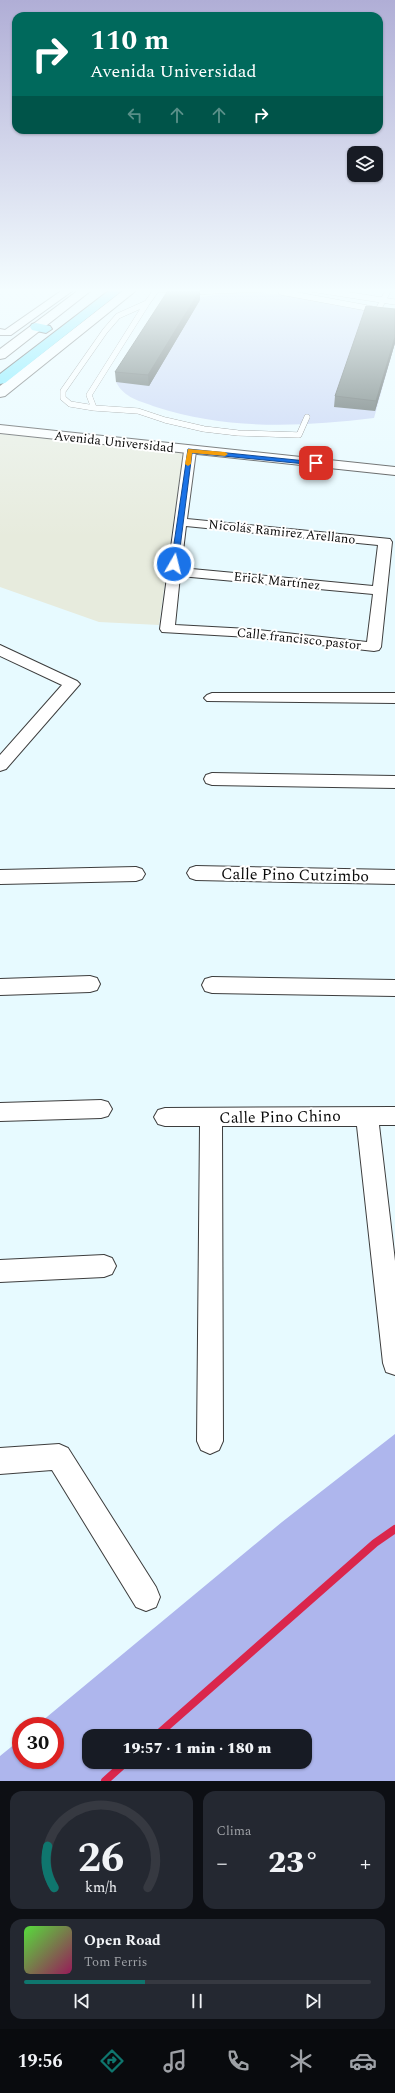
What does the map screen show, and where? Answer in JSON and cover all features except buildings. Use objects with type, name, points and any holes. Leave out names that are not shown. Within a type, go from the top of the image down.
[{"type":"main road","points":[[0,380],[10,372]]},
{"type":"street","points":[[0,393],[26,372]]},
{"type":"street","name":"Avenida Universidad","points":[[0,422],[160,440],[395,463]]},
{"type":"street","name":"Avenida Universidad","points":[[0,429],[190,451],[395,471]]},
{"type":"street","points":[[174,567],[190,451]]},
{"type":"street","name":"Nicolás Ramirez Arellano","points":[[180,522],[385,542]]},
{"type":"street","name":"Calle francisco pastor","points":[[174,567],[167,629],[249,633],[374,647],[385,542]]},
{"type":"street","name":"Erick Martínez","points":[[174,567],[380,591]]},
{"type":"street","points":[[0,650],[72,684],[0,765]]},
{"type":"street","points":[[212,698],[395,698]]},
{"type":"street","points":[[212,779],[395,782]]},
{"type":"street","name":"Calle Pino Cutzimbo","points":[[196,873],[395,877]]},
{"type":"street","points":[[0,877],[136,874]]},
{"type":"street","points":[[0,987],[90,984]]},
{"type":"street","points":[[212,984],[395,988]]},
{"type":"street","points":[[0,1112],[101,1109]]},
{"type":"street","points":[[367,1116],[395,1363]]},
{"type":"street","name":"Calle Pino Chino","points":[[165,1117],[395,1116]]},
{"type":"street","points":[[210,1441],[211,1118]]},
{"type":"street","points":[[0,1271],[104,1266]]},
{"type":"street","points":[[0,1461],[59,1457],[146,1597]]},
{"type":"lane","points":[[77,372],[63,391],[63,398],[70,404],[94,408],[138,411],[165,420],[204,429],[284,436],[299,435],[307,417]]},
{"type":"lane","points":[[94,408],[89,395],[103,372]]},
{"type":"shaded area","points":[[122,372],[387,372],[374,418],[291,425],[237,423],[210,420],[183,414],[138,401],[123,392],[116,382]]},
{"type":"shaded area","points":[[0,434],[183,453],[159,625],[99,622],[0,587]]},
{"type":"shaded area","points":[[395,1434],[395,1781],[0,1781],[0,1756],[12,1746],[12,1769],[64,1769],[64,1717],[47,1717],[282,1522]]},
{"type":"waterway","points":[[164,1729],[375,1543],[395,1529]]},
{"type":"waterway","points":[[105,1781],[118,1769]]},
{"type":"slow traffic","points":[[188,464],[190,451],[225,454]]},
{"type":"route","points":[[174,564],[190,451],[316,463]]}]
